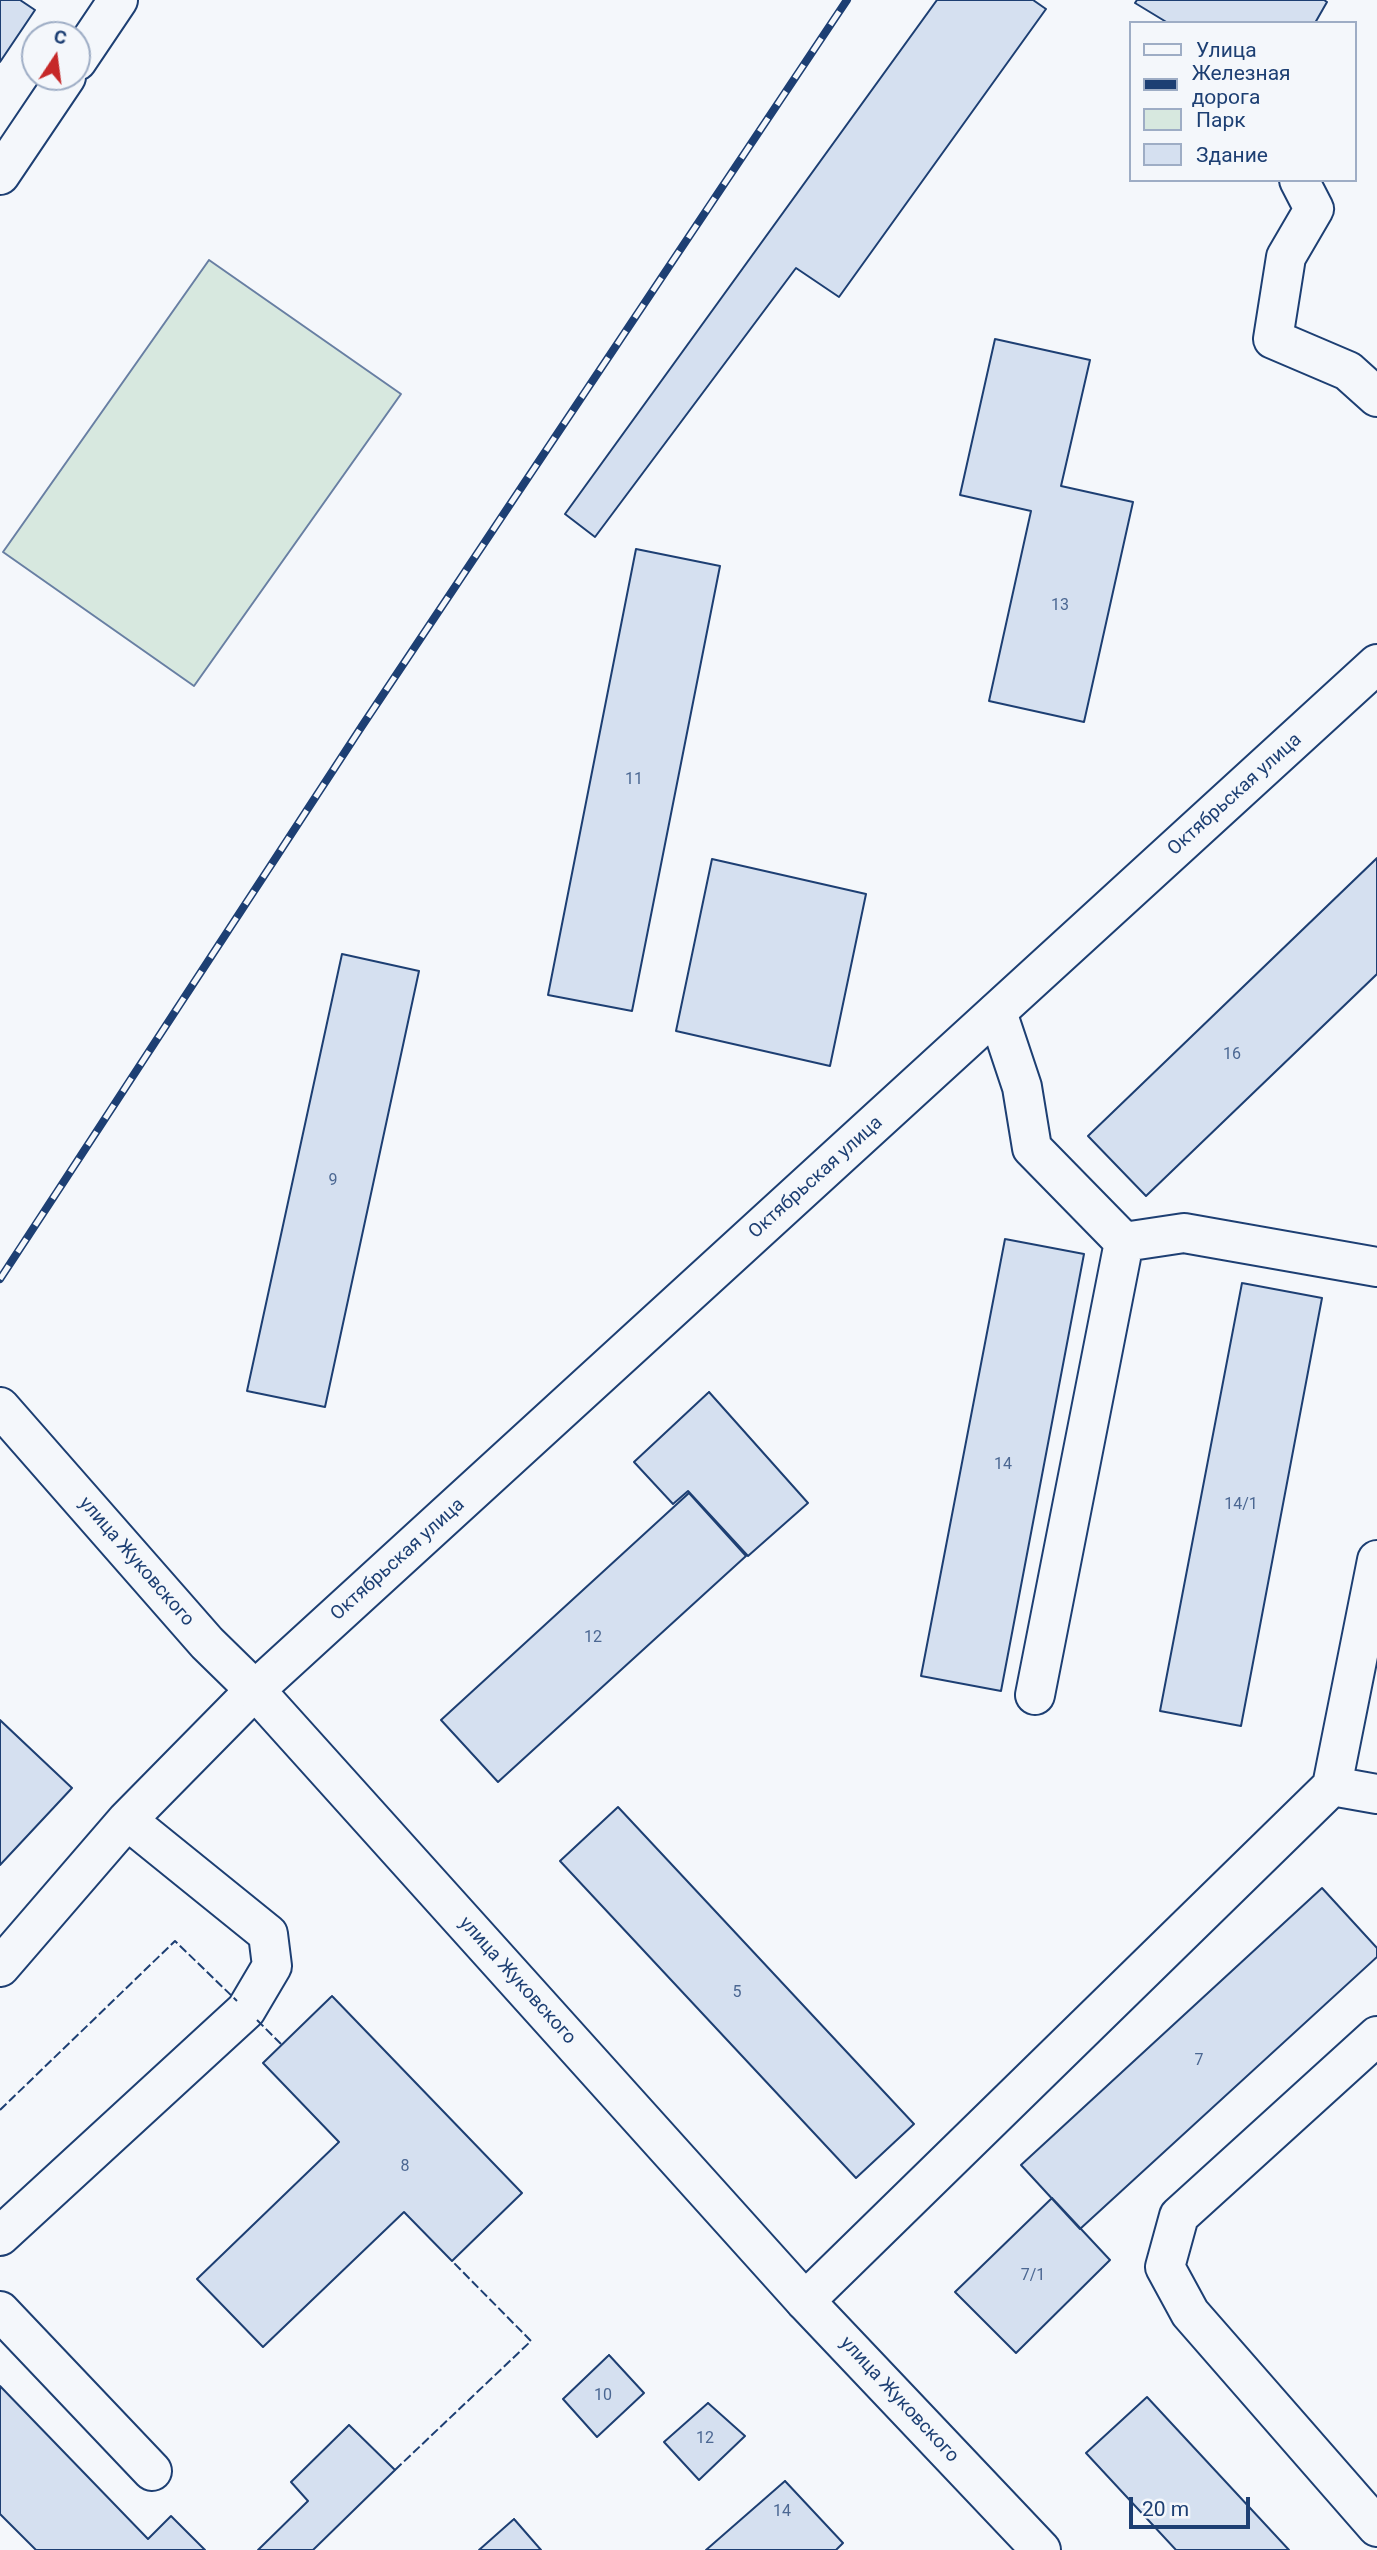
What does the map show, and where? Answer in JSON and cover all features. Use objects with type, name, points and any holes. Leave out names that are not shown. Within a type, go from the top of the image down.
[{"type":"main road","points":[[91,40],[117,1]]},
{"type":"main road","points":[[0,174],[56,91]]},
{"type":"main road","points":[[1300,182],[1314,209],[1286,257],[1273,339],[1348,371],[1377,397]]},
{"type":"main road","name":"Октябрьская улица","points":[[0,1967],[127,1820],[255,1690],[1377,664]]},
{"type":"main road","points":[[997,1012],[1022,1087],[1032,1148],[1124,1242]]},
{"type":"main road","points":[[1124,1242],[1184,1233],[1377,1267]]},
{"type":"main road","points":[[1035,1695],[1124,1242]]},
{"type":"main road","name":"улица Жуковского","points":[[0,1407],[207,1643],[255,1690],[805,2301],[1041,2550]]},
{"type":"main road","points":[[805,2301],[1332,1786],[1377,1560]]},
{"type":"main road","points":[[1332,1786],[1377,1794]]},
{"type":"main road","points":[[0,2236],[246,2010],[272,1966],[268,1934],[127,1820]]},
{"type":"main road","points":[[1377,2036],[1179,2216],[1165,2267],[1190,2313],[1377,2527]]},
{"type":"main road","points":[[0,2311],[152,2471]]},
{"type":"green space","points":[[209,260],[401,394],[194,686],[3,552]]},
{"type":"building","points":[[0,0],[20,0],[35,10],[28,21],[21,21],[21,31],[0,62]]},
{"type":"building","points":[[937,0],[1033,0],[1046,9],[839,297],[796,268],[595,537],[565,514]]},
{"type":"building","points":[[1137,0],[1327,2],[1316,21],[1165,21],[1135,3]]},
{"type":"building","points":[[995,339],[1090,360],[1061,486],[1133,502],[1084,722],[989,701],[1031,511],[960,495]]},
{"type":"building","points":[[636,549],[720,566],[632,1011],[548,995]]},
{"type":"building","points":[[1377,858],[1377,974],[1146,1196],[1088,1136]]},
{"type":"building","points":[[712,859],[866,894],[830,1066],[676,1031]]},
{"type":"building","points":[[342,954],[419,971],[325,1407],[247,1391]]},
{"type":"building","points":[[1005,1239],[1084,1254],[1001,1691],[921,1676]]},
{"type":"building","points":[[1242,1283],[1322,1298],[1241,1726],[1160,1711]]},
{"type":"building","points":[[709,1392],[808,1503],[748,1556],[688,1491],[673,1504],[634,1462]]},
{"type":"building","points":[[689,1493],[746,1556],[498,1782],[441,1720]]},
{"type":"building","points":[[0,1720],[72,1788],[0,1865]]},
{"type":"building","points":[[618,1807],[914,2124],[856,2178],[560,1861]]},
{"type":"building","points":[[1322,1888],[1377,1948],[1377,1957],[1080,2229],[1021,2165]]},
{"type":"building","points":[[332,1996],[522,2193],[452,2261],[404,2212],[263,2347],[197,2279],[339,2142],[263,2063]]},
{"type":"building","points":[[1052,2198],[1110,2260],[1016,2353],[955,2292]]},
{"type":"building","points":[[609,2355],[644,2393],[597,2437],[563,2399]]},
{"type":"building","points":[[0,2386],[148,2539],[171,2516],[205,2550],[36,2550],[0,2514]]},
{"type":"building","points":[[1147,2397],[1289,2550],[1176,2550],[1086,2453]]},
{"type":"building","points":[[708,2403],[745,2436],[699,2480],[664,2442]]},
{"type":"building","points":[[349,2425],[395,2470],[313,2550],[258,2550],[308,2501],[291,2482]]},
{"type":"building","points":[[785,2481],[843,2543],[836,2550],[706,2550]]},
{"type":"building","points":[[514,2519],[541,2550],[479,2550]]},
{"type":"railway","points":[[0,1279],[362,726],[847,0]]},
{"type":"fence","points":[[0,2110],[175,1941],[237,2001]]},
{"type":"fence","points":[[257,2020],[282,2045]]},
{"type":"fence","points":[[395,2470],[531,2341],[452,2261]]}]
